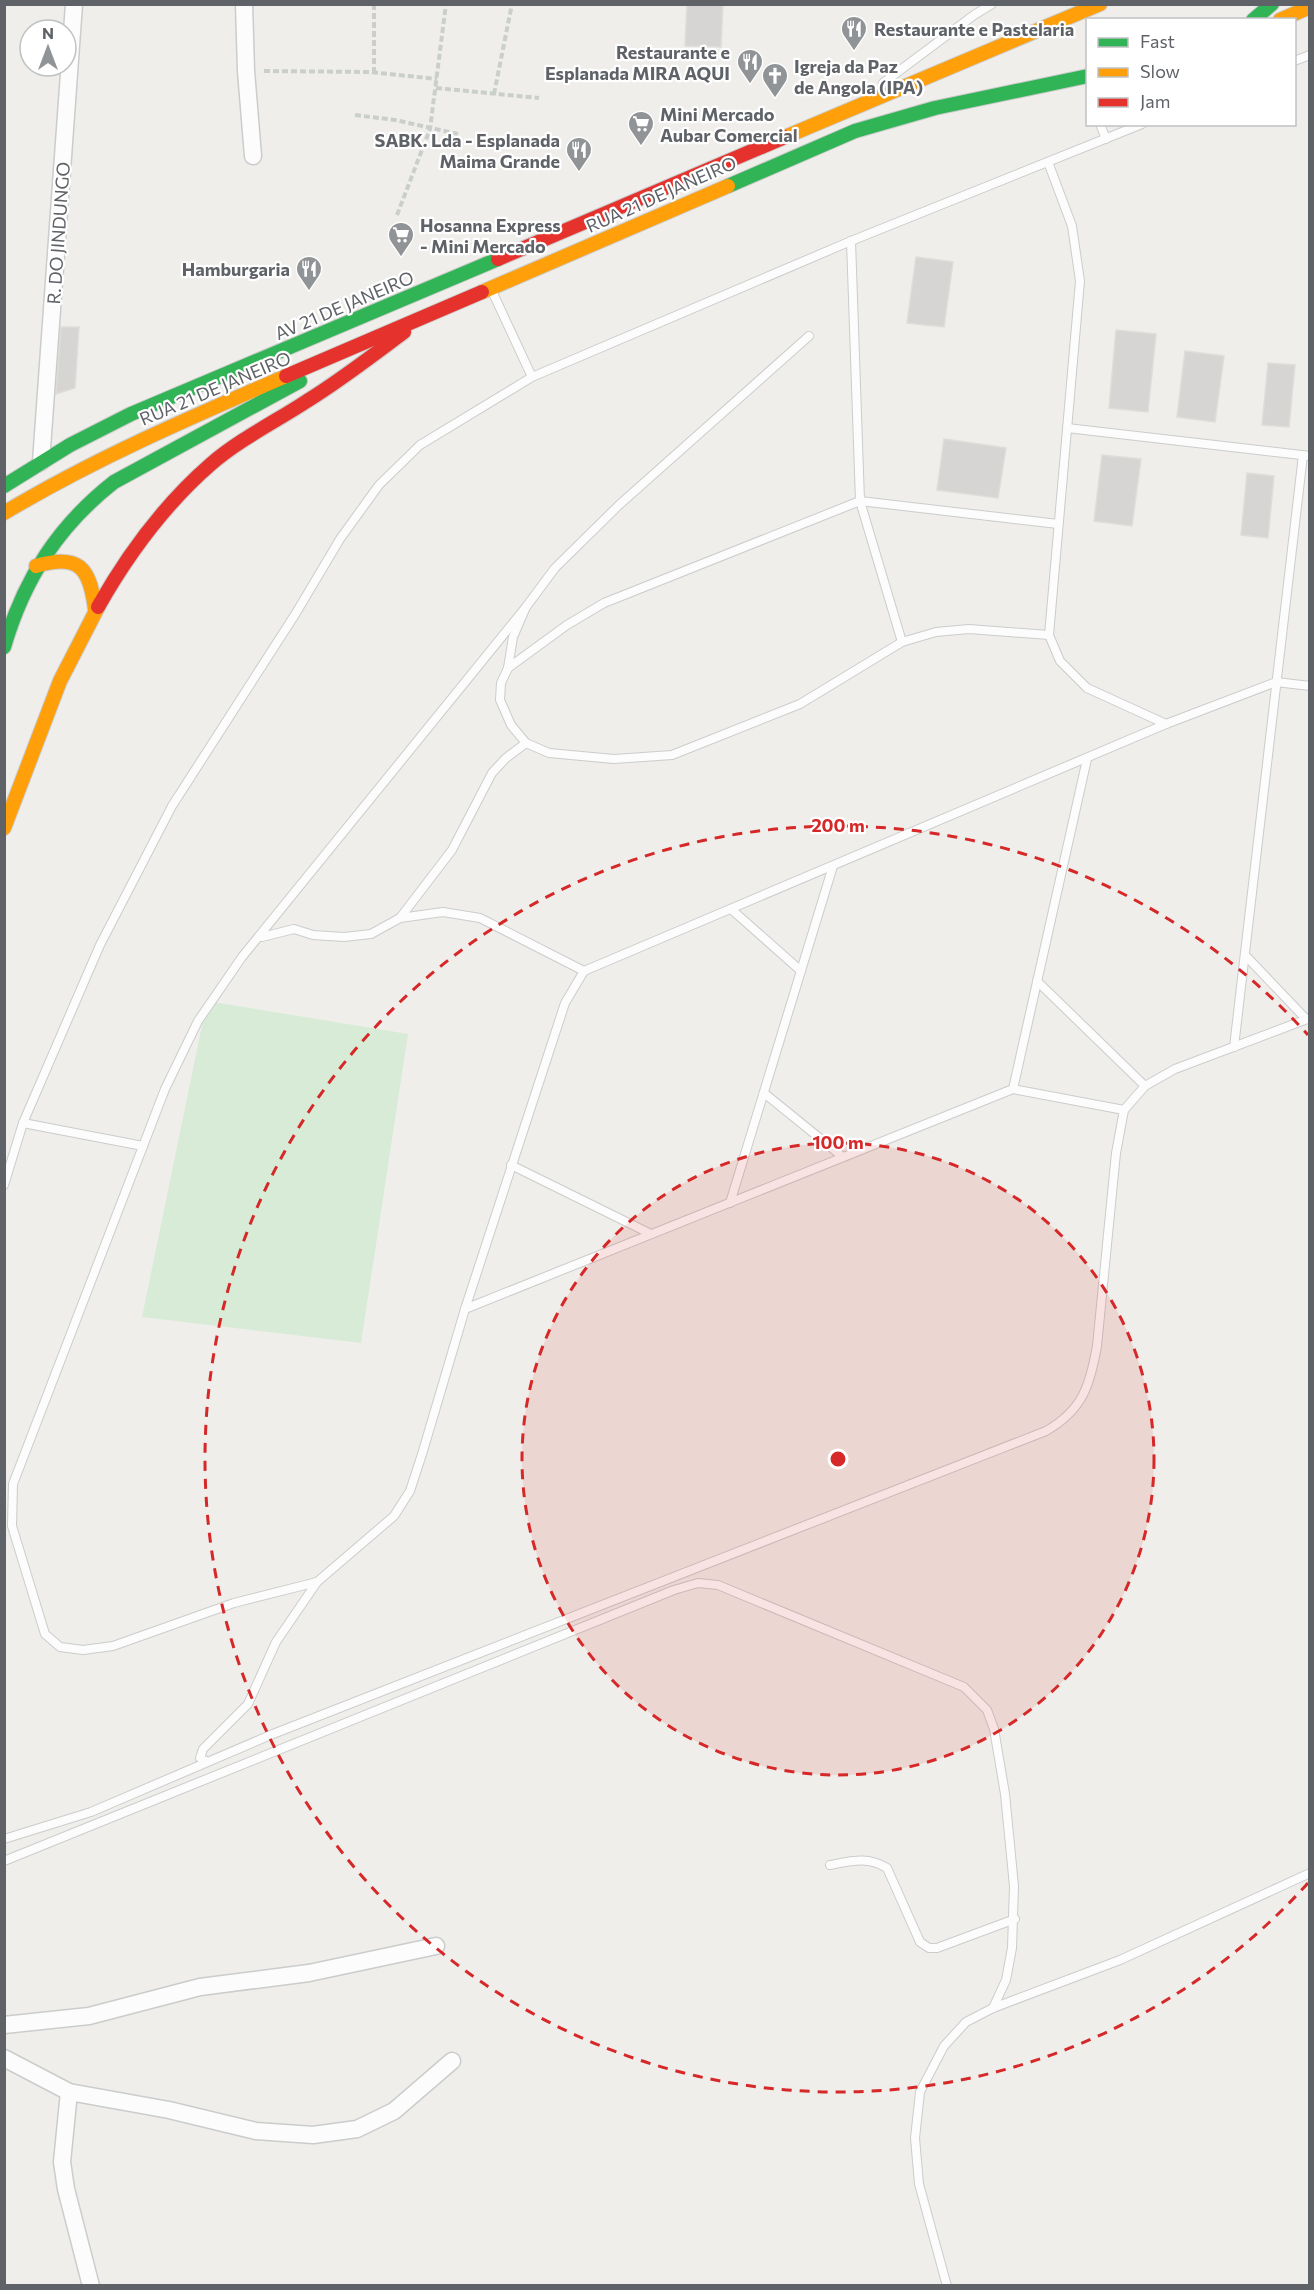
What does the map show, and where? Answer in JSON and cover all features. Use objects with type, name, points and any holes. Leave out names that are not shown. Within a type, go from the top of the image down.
[{"type":"main road","points":[[1255,18],[1272,4]]},
{"type":"main road","name":"RUA 21 DE JANEIRO","points":[[698,175],[844,111],[1098,6]]},
{"type":"main road","points":[[1285,18],[1310,8]]},
{"type":"main road","name":"RUA 21 DE JANEIRO","points":[[4,513],[114,452],[855,131],[934,108],[1085,79]]},
{"type":"main road","name":"AV 21 DE JANEIRO","points":[[4,486],[41,462],[141,410],[698,175]]},
{"type":"main road","points":[[4,828],[47,710],[95,609],[172,502],[210,465],[320,393],[426,317]]},
{"type":"main road","points":[[4,647],[21,599],[36,566],[72,516],[114,482],[395,331]]},
{"type":"main road","points":[[36,566],[55,558],[73,562],[85,569],[93,585],[95,609]]},
{"type":"street","name":"R. DO JINDUNGO","points":[[41,462],[74,4]]},
{"type":"street","points":[[244,4],[246,71],[253,156]]},
{"type":"street","points":[[4,2025],[89,2016],[200,1987],[309,1973],[436,1946]]},
{"type":"street","points":[[4,2058],[69,2092],[169,2110],[256,2131],[314,2135],[357,2129],[394,2111],[452,2061]]},
{"type":"street","points":[[69,2092],[63,2162],[66,2189],[91,2286]]},
{"type":"lane","points":[[844,111],[992,4]]},
{"type":"lane","points":[[1101,126],[1106,139]]},
{"type":"lane","points":[[4,1185],[23,1123],[100,945],[172,806],[296,614],[340,538],[379,485],[420,445],[532,377],[851,241],[1137,126]]},
{"type":"lane","points":[[1048,162],[1072,226],[1080,281],[1049,635],[1060,661],[1087,688],[1166,724]]},
{"type":"lane","points":[[851,241],[860,501],[902,642]]},
{"type":"lane","points":[[491,288],[532,377]]},
{"type":"lane","points":[[317,1582],[234,1603],[113,1646],[83,1650],[60,1647],[45,1634],[12,1526],[13,1484],[165,1089],[198,1021],[242,957],[260,938],[555,568],[620,505],[809,336]]},
{"type":"lane","points":[[1067,428],[1306,455],[1276,682],[1234,1047]]},
{"type":"lane","points":[[508,668],[567,625],[604,603],[860,501],[1058,524]]},
{"type":"lane","points":[[526,607],[513,637],[508,668],[501,683],[500,700],[510,725],[526,743],[549,753],[614,759],[672,755],[800,704],[902,642],[936,632],[969,628],[1049,635]]},
{"type":"lane","points":[[206,1761],[200,1758],[203,1749],[248,1704],[276,1642],[317,1582],[394,1516],[410,1491],[510,1165],[565,1003],[584,971],[1166,724],[1276,682],[1310,686]]},
{"type":"lane","points":[[400,918],[452,850],[492,773],[506,758],[526,743]]},
{"type":"lane","points":[[1013,1089],[1087,759]]},
{"type":"lane","points":[[730,1203],[833,866]]},
{"type":"lane","points":[[731,909],[801,971]]},
{"type":"lane","points":[[260,938],[277,931],[294,929],[313,935],[344,937],[371,934],[400,918],[443,912],[480,918],[584,971]]},
{"type":"lane","points":[[4,1839],[91,1812],[206,1761],[1046,1431],[1066,1420],[1077,1407],[1093,1366],[1116,1153],[1124,1110],[1145,1086],[1175,1069],[1308,1019],[1245,955]]},
{"type":"lane","points":[[1037,981],[1145,1086]]},
{"type":"lane","points":[[465,1309],[1013,1089],[1124,1110]]},
{"type":"lane","points":[[764,1093],[843,1157]]},
{"type":"lane","points":[[23,1123],[143,1146]]},
{"type":"lane","points":[[510,1165],[651,1234]]},
{"type":"lane","points":[[4,1861],[663,1594],[698,1583],[718,1585],[964,1687],[987,1710],[994,1729],[1005,1794],[1015,1919],[1006,1980],[993,2008]]},
{"type":"lane","points":[[830,1865],[866,1860],[875,1861],[887,1868],[920,1942],[929,1948],[937,1948],[1015,1919]]},
{"type":"lane","points":[[947,2286],[919,2184],[915,2138],[920,2092],[944,2046],[966,2022],[993,2008],[1120,1960],[1310,1872]]},
{"type":"path","points":[[374,4],[374,72]]},
{"type":"path","points":[[397,215],[430,129],[446,4]]},
{"type":"path","points":[[494,94],[512,4]]},
{"type":"path","points":[[246,71],[374,72],[437,79]]},
{"type":"path","points":[[436,88],[539,98]]},
{"type":"path","points":[[355,115],[395,120],[458,134]]},
{"type":"green space","points":[[207,1001],[408,1034],[361,1343],[142,1317]]},
{"type":"building","points":[[687,4],[723,4],[721,47],[685,46]]},
{"type":"building","points":[[916,257],[953,262],[944,327],[907,323]]},
{"type":"building","points":[[61,327],[79,327],[75,388],[56,394]]},
{"type":"building","points":[[1116,330],[1156,334],[1148,412],[1109,408]]},
{"type":"building","points":[[1185,351],[1224,356],[1215,422],[1177,417]]},
{"type":"building","points":[[1268,363],[1295,365],[1289,427],[1262,425]]},
{"type":"building","points":[[944,439],[1006,448],[998,498],[937,490]]},
{"type":"building","points":[[1102,455],[1141,459],[1132,526],[1094,521]]},
{"type":"building","points":[[1247,473],[1274,476],[1268,538],[1241,535]]},
{"type":"traffic: fast","points":[[1255,18],[1272,4]]},
{"type":"traffic: fast","points":[[728,186],[855,131],[935,108],[1086,76]]},
{"type":"traffic: fast","points":[[4,486],[70,445],[131,414],[498,259]]},
{"type":"traffic: fast","points":[[4,647],[12,622],[33,577],[60,536],[94,499],[114,482],[300,381]]},
{"type":"traffic: slow","points":[[785,137],[1100,4]]},
{"type":"traffic: slow","points":[[1285,18],[1310,7]]},
{"type":"traffic: slow","points":[[482,292],[728,186]]},
{"type":"traffic: slow","points":[[4,513],[107,457],[286,376]]},
{"type":"traffic: slow","points":[[36,566],[63,561],[80,567],[90,583],[95,609]]},
{"type":"traffic: slow","points":[[4,828],[60,681],[98,607]]},
{"type":"traffic: jam","points":[[498,259],[785,137]]},
{"type":"traffic: jam","points":[[286,376],[482,292]]},
{"type":"traffic: jam","points":[[98,607],[148,531],[194,479],[222,455],[332,385],[404,332]]},
{"type":"place","name":"Restaurante e Pastelaria","points":[[854,52]]},
{"type":"place","name":"Restaurante e Esplanada MIRA AQUI","points":[[750,85]]},
{"type":"place","name":"Igreja da Paz de Angola (IPA)","points":[[775,99]]},
{"type":"place","name":"Mini Mercado Aubar Comercial","points":[[641,147]]},
{"type":"place","name":"SABK. Lda - Esplanada Maima Grande","points":[[579,173]]},
{"type":"place","name":"Hosanna Express - Mini Mercado","points":[[401,258]]},
{"type":"place","name":"Hamburgaria","points":[[309,292]]}]
